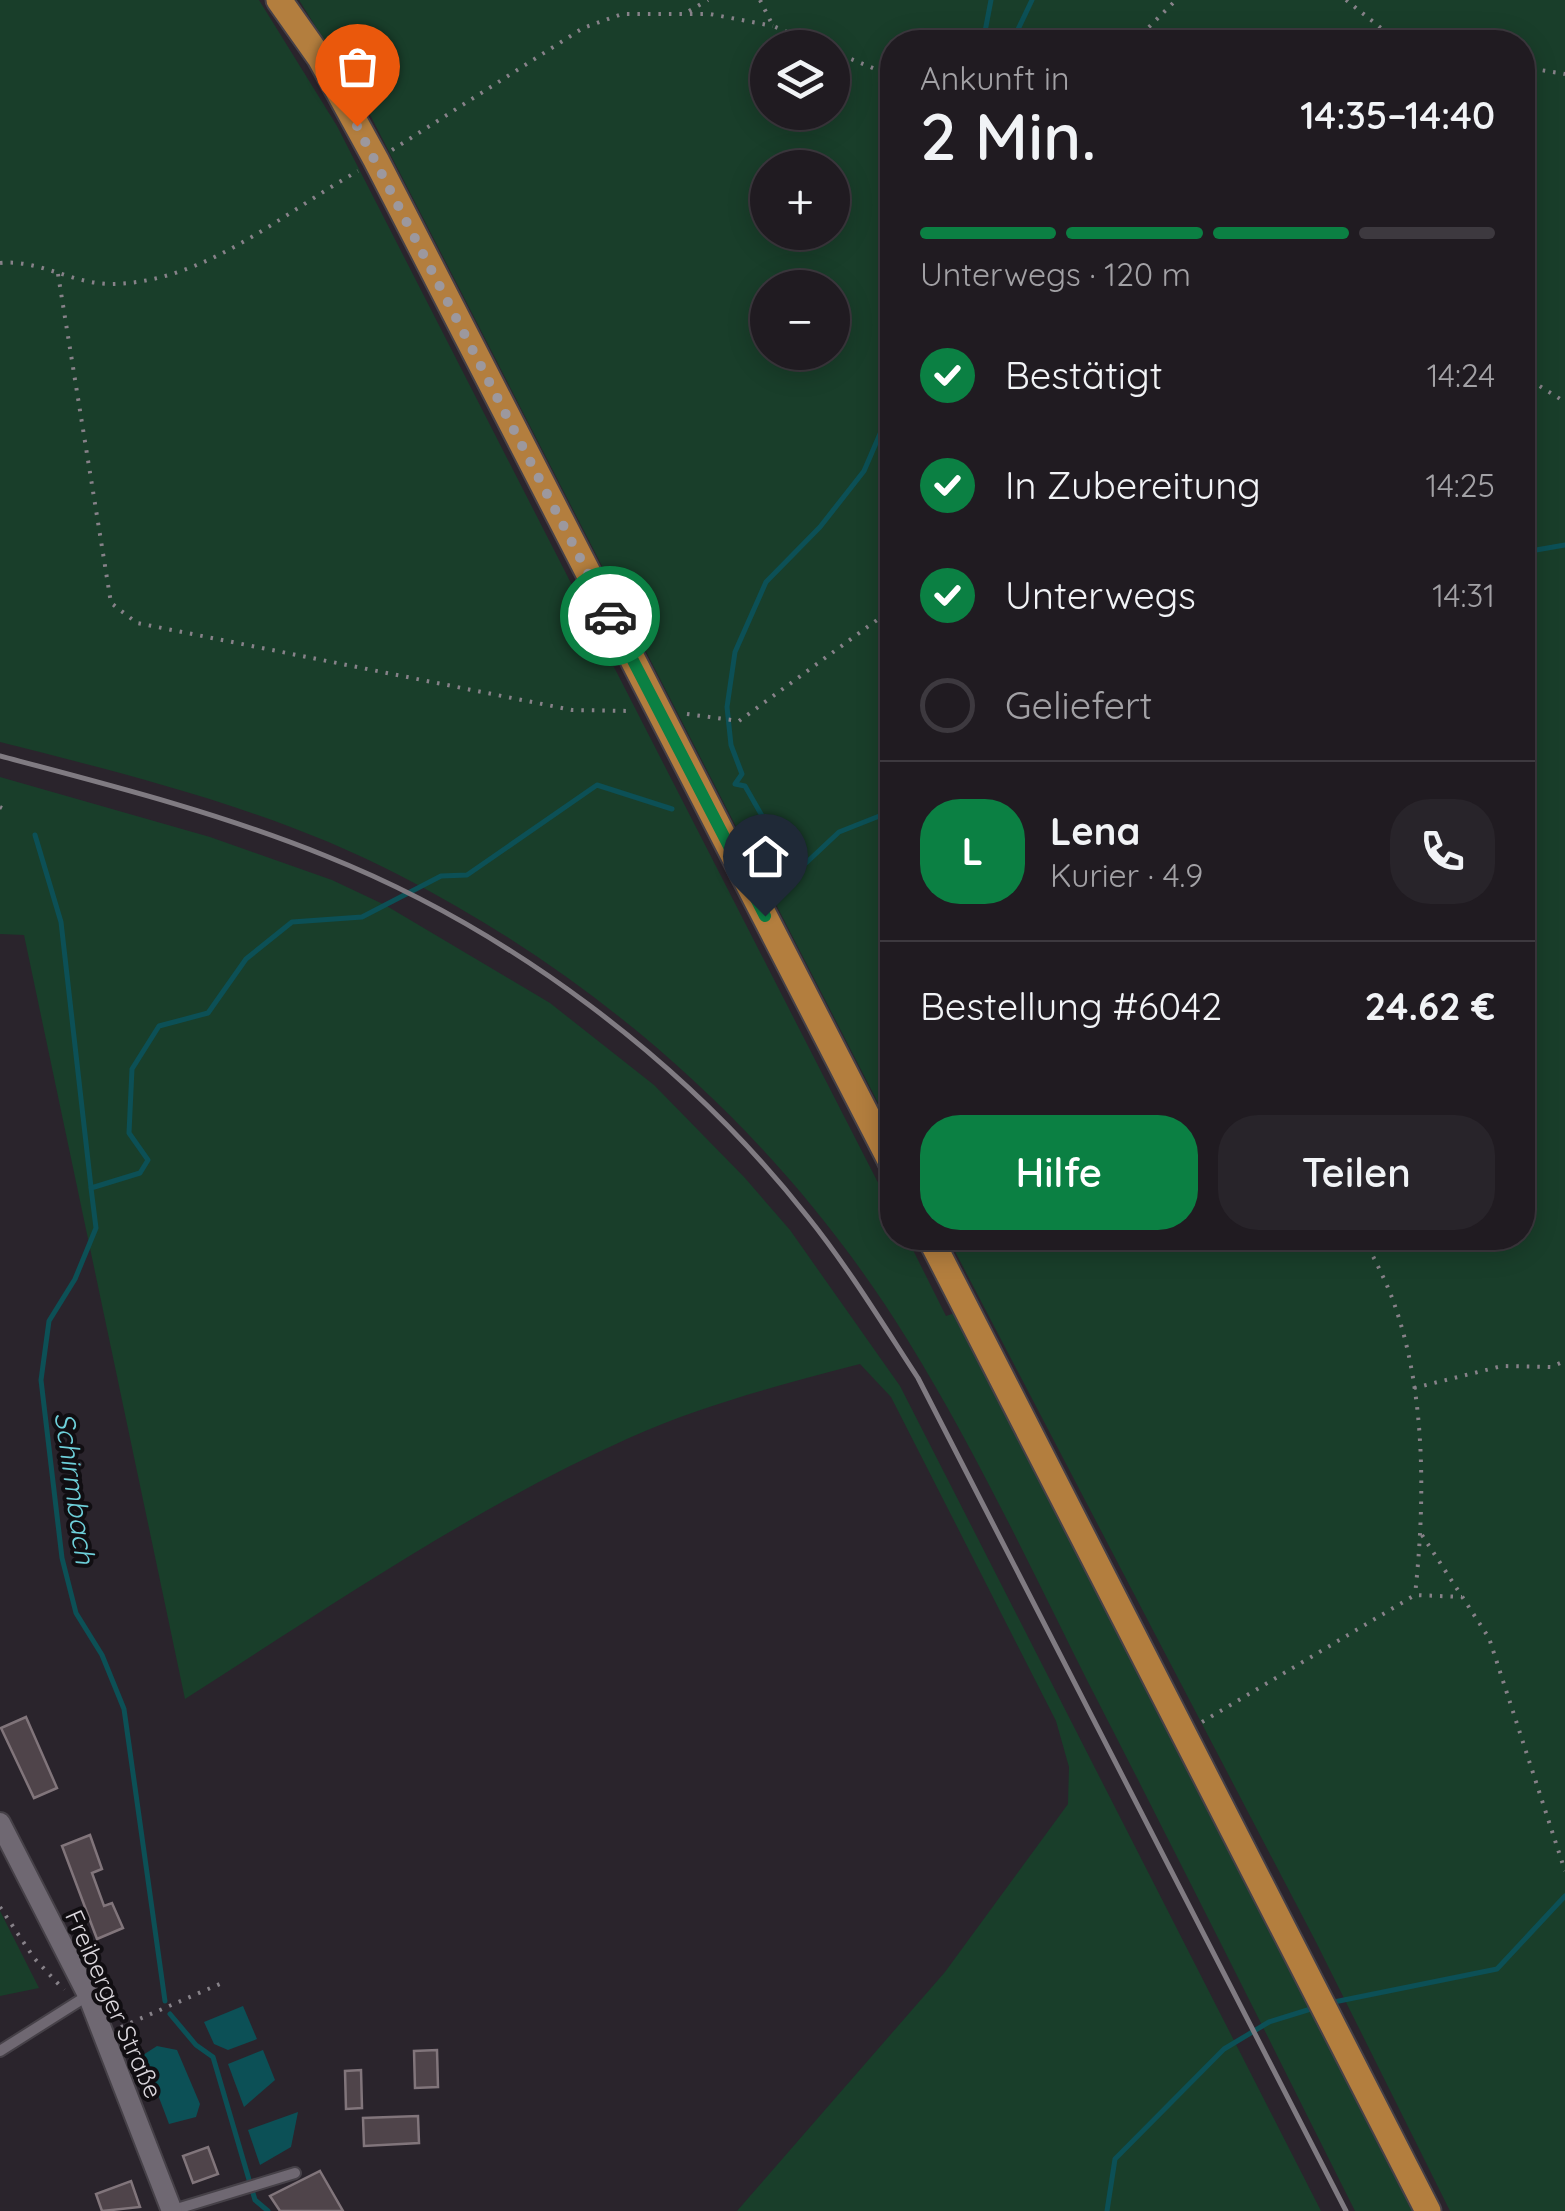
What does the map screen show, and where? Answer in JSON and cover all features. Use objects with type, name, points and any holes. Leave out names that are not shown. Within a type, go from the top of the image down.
[{"type":"main road","points":[[279,0],[320,58],[376,160],[880,1141]]},
{"type":"main road","points":[[936,1250],[1428,2211]]},
{"type":"street","name":"Freiberger Straße","points":[[0,1823],[104,2034],[171,2211]]},
{"type":"lane","points":[[0,2051],[83,1998]]},
{"type":"lane","points":[[171,2211],[296,2173]]},
{"type":"path","points":[[684,13],[708,0]]},
{"type":"path","points":[[760,0],[773,26]]},
{"type":"path","points":[[1146,30],[1176,0]]},
{"type":"path","points":[[1346,0],[1384,30]]},
{"type":"path","points":[[0,263],[24,260],[58,274],[105,284],[150,283],[186,272],[376,160],[583,28],[622,14],[684,13],[782,30]]},
{"type":"path","points":[[850,58],[880,71]]},
{"type":"path","points":[[1535,69],[1565,74]]},
{"type":"path","points":[[58,274],[111,603],[138,623],[572,710],[659,711],[740,721],[880,618]]},
{"type":"path","points":[[1535,383],[1565,402]]},
{"type":"path","points":[[1369,1250],[1396,1308],[1414,1388],[1422,1534],[1415,1595]]},
{"type":"path","points":[[1414,1388],[1502,1366],[1550,1366],[1565,1362]]},
{"type":"path","points":[[1422,1534],[1488,1638],[1565,1871]]},
{"type":"path","points":[[1186,1732],[1415,1595],[1462,1596]]},
{"type":"path","points":[[0,1906],[34,1958],[83,1998]]},
{"type":"path","points":[[104,2034],[222,1983]]},
{"type":"green space","points":[[0,0],[259,0],[337,126],[880,1187],[880,1250],[913,1250],[946,1316],[955,1313],[1419,2211],[1355,2211],[956,1423],[858,1266],[747,1133],[685,1072],[619,1016],[476,917],[399,875],[254,814],[153,782],[0,742]]},
{"type":"green space","points":[[299,0],[1565,0],[1565,2211],[1450,2211],[1317,1944],[954,1250],[1535,1250],[1535,30],[880,30],[880,1107],[366,107]]},
{"type":"green space","points":[[0,777],[210,837],[332,880],[385,905],[550,1003],[654,1085],[745,1178],[790,1230],[900,1386],[1321,2211],[737,2211],[945,1972],[1068,1804],[1069,1767],[1056,1721],[891,1397],[860,1364],[685,1415],[571,1466],[402,1560],[185,1699],[24,935],[0,934]]},
{"type":"green space","points":[[0,1911],[39,1988],[0,1996]]},
{"type":"water","points":[[243,2006],[257,2039],[228,2050],[214,2044],[204,2022]]},
{"type":"water","points":[[157,2046],[177,2050],[200,2104],[196,2117],[169,2124],[143,2055]]},
{"type":"water","points":[[263,2050],[275,2080],[244,2107],[228,2064]]},
{"type":"water","points":[[298,2112],[291,2147],[260,2165],[248,2130]]},
{"type":"building","points":[[26,1717],[57,1788],[34,1798],[1,1728]]},
{"type":"building","points":[[90,1835],[102,1869],[92,1873],[104,1906],[112,1903],[123,1928],[97,1939],[62,1846]]},
{"type":"building","points":[[437,2050],[438,2087],[415,2088],[414,2051]]},
{"type":"building","points":[[361,2070],[362,2108],[346,2109],[345,2071]]},
{"type":"building","points":[[418,2116],[419,2143],[364,2146],[363,2118]]},
{"type":"building","points":[[208,2147],[218,2174],[193,2183],[183,2156]]},
{"type":"building","points":[[320,2171],[343,2211],[280,2211],[270,2196]]},
{"type":"building","points":[[131,2181],[140,2207],[102,2211],[96,2194]]},
{"type":"waterway","points":[[985,30],[991,0]]},
{"type":"waterway","name":"Schirmbach","points":[[1018,30],[1032,0]]},
{"type":"waterway","name":"Schirmbach","points":[[765,821],[745,786],[735,784],[742,774],[731,745],[727,707],[735,652],[766,582],[820,527],[864,471],[880,434]]},
{"type":"waterway","points":[[1535,551],[1565,545]]},
{"type":"waterway","name":"Schirmbach","points":[[165,2001],[124,1709],[102,1655],[76,1613],[62,1558],[41,1380],[49,1321],[75,1279],[96,1228],[91,1188],[140,1173],[148,1160],[129,1133],[132,1069],[159,1026],[208,1013],[246,959],[292,922],[362,917],[441,876],[467,875],[597,785],[672,809]]},
{"type":"waterway","points":[[772,833],[789,862],[806,863],[839,832],[880,816]]},
{"type":"waterway","points":[[35,835],[61,922],[91,1187]]},
{"type":"waterway","points":[[1329,2003],[1497,1969],[1565,1896]]},
{"type":"waterway","points":[[1107,2211],[1115,2159],[1224,2049],[1269,2022],[1314,2008]]},
{"type":"waterway","name":"Schirmbach","points":[[170,2014],[196,2045],[213,2057],[255,2200],[268,2211]]},
{"type":"railway","points":[[0,756],[246,826],[394,886],[461,921],[589,1005],[649,1053],[759,1159],[837,1255],[918,1378],[1346,2211]]},
{"type":"way so far","points":[[357,126],[610,616]]},
{"type":"route","points":[[610,616],[765,916]]}]
